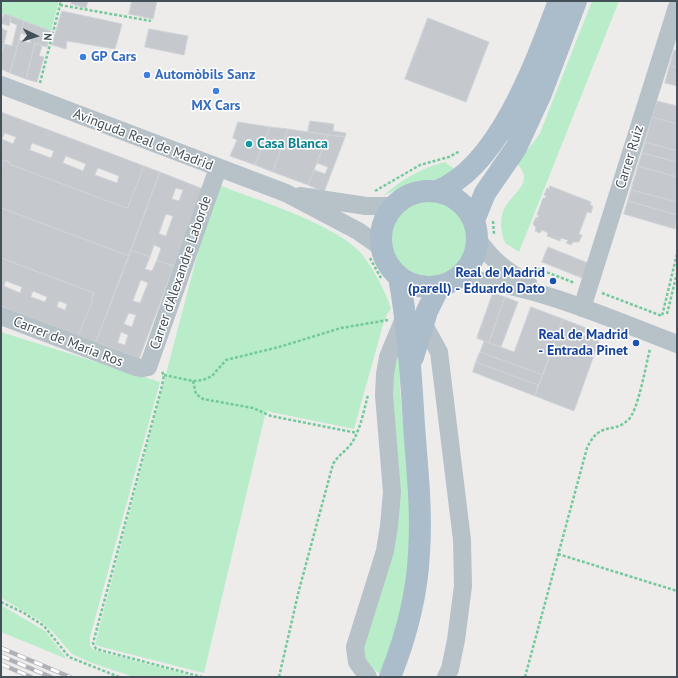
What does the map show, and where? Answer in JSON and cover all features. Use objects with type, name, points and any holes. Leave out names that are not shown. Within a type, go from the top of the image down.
[{"type":"main road","points":[[436,192],[450,186],[458,180],[491,144],[514,107],[527,82],[559,1]]},
{"type":"main road","points":[[516,148],[540,96],[576,1]]},
{"type":"main road","points":[[402,318],[439,287],[458,278],[468,268],[475,255],[485,229],[485,193],[547,105],[587,1]]},
{"type":"main road","points":[[390,677],[400,652],[409,621],[419,554],[419,486],[410,366],[402,318],[391,280],[390,269],[375,250],[386,218],[394,206],[407,196],[421,191],[436,192],[452,196],[465,206],[485,229]]},
{"type":"main road","points":[[391,280],[425,288],[439,287]]},
{"type":"street","name":"Carrer Ruiz","points":[[582,308],[677,7]]},
{"type":"street","name":"Avinguda Real de Madrid","points":[[1,85],[286,194],[358,231],[375,250]]},
{"type":"street","name":"Carrer d'Alexandre Laborde","points":[[142,367],[218,168]]},
{"type":"street","name":"Avinguda Real de Madrid","points":[[286,194],[366,206],[394,206]]},
{"type":"street","points":[[485,229],[499,265],[511,274],[563,300],[677,344]]},
{"type":"street","points":[[458,278],[507,284],[563,300]]},
{"type":"street","name":"Carrer de Maria Ros","points":[[1,316],[142,367]]},
{"type":"street","points":[[368,677],[357,662],[355,647],[385,551],[389,526],[392,492],[384,395],[385,374],[388,357],[402,318],[439,352],[462,540],[463,586],[457,632],[450,669],[446,677]]},
{"type":"path","points":[[36,99],[61,3],[151,21]]},
{"type":"path","points":[[370,194],[420,165],[449,157],[463,149]]},
{"type":"path","points":[[375,250],[391,280]]},
{"type":"path","points":[[597,291],[662,316],[677,254]]},
{"type":"path","points":[[528,265],[578,284]]},
{"type":"path","points":[[667,314],[677,273]]},
{"type":"path","points":[[142,367],[161,371],[164,375],[193,381],[203,380],[212,376],[226,360],[279,347],[340,328],[402,318]]},
{"type":"path","points":[[386,327],[402,318]]},
{"type":"path","points":[[525,677],[587,448],[594,434],[601,430],[623,424],[632,416],[654,335]]},
{"type":"path","points":[[164,375],[93,643],[96,649],[202,677]]},
{"type":"path","points":[[193,381],[196,394],[203,399],[253,408],[271,416],[358,433]]},
{"type":"path","points":[[278,677],[299,590],[333,464],[338,455],[352,442],[358,433],[370,387]]},
{"type":"path","points":[[558,554],[677,590]]},
{"type":"path","points":[[1,602],[24,613],[44,626],[69,657],[119,677]]},
{"type":"green space","points":[[1,1],[59,1],[51,31],[1,13]]},
{"type":"green space","points":[[592,1],[619,1],[519,252],[505,243],[501,226],[502,213],[521,187],[524,176],[522,170],[517,164],[540,133]]},
{"type":"green space","points":[[445,162],[456,170],[440,179],[412,183],[383,196],[412,175]]},
{"type":"green space","points":[[219,185],[291,212],[328,229],[344,239],[357,249],[367,261],[382,286],[391,309],[387,314],[383,325],[354,429],[266,411],[204,673],[95,644],[214,191]]},
{"type":"green space","points":[[430,199],[445,202],[457,211],[466,223],[469,238],[466,253],[457,265],[445,274],[430,277],[415,274],[403,265],[394,253],[391,238],[394,223],[403,211],[415,202]]},
{"type":"green space","points":[[1,332],[160,382],[90,637],[90,646],[94,650],[196,677],[134,677],[92,663],[72,654],[51,630],[39,620],[1,598]]},
{"type":"green space","points":[[399,340],[400,391],[410,496],[410,557],[399,624],[381,674],[370,668],[363,659],[363,643],[381,583],[389,395]]},
{"type":"green space","points":[[1,605],[45,631],[67,659],[1,632]]},
{"type":"building","points":[[72,1],[88,1],[86,8],[71,4]]},
{"type":"building","points":[[132,1],[157,1],[153,19],[129,14]]},
{"type":"building","points":[[62,11],[122,24],[115,49],[67,41],[66,49],[52,45]]},
{"type":"building","points":[[4,14],[11,16],[9,26],[1,23]]},
{"type":"building","points":[[11,16],[24,21],[10,73],[1,69],[1,55],[4,44],[12,46],[17,25],[10,22]]},
{"type":"building","points":[[428,18],[489,42],[466,102],[405,79]]},
{"type":"building","points":[[24,21],[51,31],[47,47],[35,43],[26,79],[10,73],[19,40],[30,43],[31,37],[21,33]]},
{"type":"building","points":[[1,28],[7,31],[1,55]]},
{"type":"building","points":[[149,29],[188,36],[184,55],[145,47]]},
{"type":"building","points":[[35,43],[42,46],[39,56],[44,57],[37,82],[26,79]]},
{"type":"building","points":[[674,50],[677,51],[677,68],[670,65]]},
{"type":"building","points":[[670,65],[677,68],[677,86],[665,83]]},
{"type":"building","points":[[657,101],[677,106],[677,124],[652,117]]},
{"type":"building","points":[[1,112],[144,166],[128,207],[126,208],[9,164],[10,162],[4,160],[1,171]],"holes":[[[5,133],[16,137],[13,144],[2,139]],[[32,143],[54,151],[51,158],[30,150]],[[66,156],[86,164],[83,171],[63,163]],[[98,168],[119,176],[117,183],[95,175]]]},
{"type":"building","points":[[652,117],[677,124],[677,151],[645,142]]},
{"type":"building","points":[[310,121],[334,124],[333,131],[346,133],[345,137],[308,132]]},
{"type":"building","name":"Casa Blanca","points":[[238,122],[270,127],[255,165],[230,156],[237,140],[233,138]]},
{"type":"building","points":[[270,127],[288,129],[273,172],[255,165]]},
{"type":"building","points":[[288,129],[328,135],[308,185],[273,172]]},
{"type":"building","points":[[328,135],[345,137],[324,192],[308,185],[314,170],[325,174],[328,167],[317,163]]},
{"type":"building","points":[[645,142],[677,151],[677,162],[642,153]]},
{"type":"building","points":[[642,153],[677,162],[677,177],[638,166]]},
{"type":"building","points":[[4,160],[10,162],[9,164],[126,208],[128,207],[144,166],[160,172],[129,256],[1,208],[1,171]]},
{"type":"building","points":[[638,166],[677,177],[677,202],[631,190]]},
{"type":"building","points":[[160,172],[203,189],[174,266],[157,260],[161,248],[154,245],[150,257],[131,250]],"holes":[[[176,188],[183,190],[179,201],[172,199]],[[166,214],[173,216],[166,236],[159,234]]]},
{"type":"building","points":[[550,186],[591,202],[590,205],[593,206],[591,213],[587,212],[579,234],[582,235],[579,242],[573,242],[571,245],[566,243],[568,240],[561,238],[560,241],[547,236],[548,233],[542,230],[540,233],[535,231],[536,228],[533,224],[536,217],[538,218],[539,215],[537,215],[543,198],[546,196],[544,195],[547,188],[549,189]]},
{"type":"building","points":[[631,190],[677,202],[677,215],[628,201]]},
{"type":"building","points":[[628,201],[677,215],[675,229],[624,214]]},
{"type":"building","points":[[1,208],[129,256],[96,342],[78,336],[93,300],[91,299],[94,293],[1,258]]},
{"type":"building","points":[[548,247],[588,263],[582,278],[542,262]]},
{"type":"building","points":[[131,250],[150,257],[145,269],[152,271],[157,260],[174,266],[139,359],[96,342]],"holes":[[[141,280],[148,283],[140,303],[133,301]],[[129,313],[136,315],[132,327],[124,324]],[[121,332],[128,335],[125,345],[118,343]]]},
{"type":"building","points":[[1,258],[94,293],[91,299],[93,300],[78,336],[1,306]],"holes":[[[6,281],[22,287],[20,293],[4,286]],[[33,291],[47,297],[45,302],[31,297]],[[59,301],[67,304],[65,310],[57,307]]]},
{"type":"building","points":[[493,293],[505,297],[489,343],[477,338]]},
{"type":"building","points":[[505,297],[518,302],[501,347],[489,343]]},
{"type":"building","points":[[531,307],[563,319],[543,375],[480,352],[484,341],[514,352]]},
{"type":"building","points":[[563,319],[586,328],[583,335],[599,341],[574,411],[535,396]]},
{"type":"building","points":[[480,352],[543,375],[538,385],[476,362]]},
{"type":"building","points":[[476,362],[538,385],[535,396],[473,372]]},
{"type":"railway","points":[[1,648],[70,677]]},
{"type":"railway","points":[[1,656],[51,677]]},
{"type":"railway","points":[[1,664],[31,677]]},
{"type":"place","name":"GP Cars","points":[[83,57]]},
{"type":"place","name":"Automòbils Sanz","points":[[147,75]]},
{"type":"place","name":"MX Cars","points":[[216,91]]},
{"type":"place","name":"Casa Blanca","points":[[249,144]]},
{"type":"place","name":"Real de Madrid (parell) - Eduardo Dato","points":[[553,281]]},
{"type":"place","name":"Real de Madrid - Entrada Pinet","points":[[636,343]]}]
